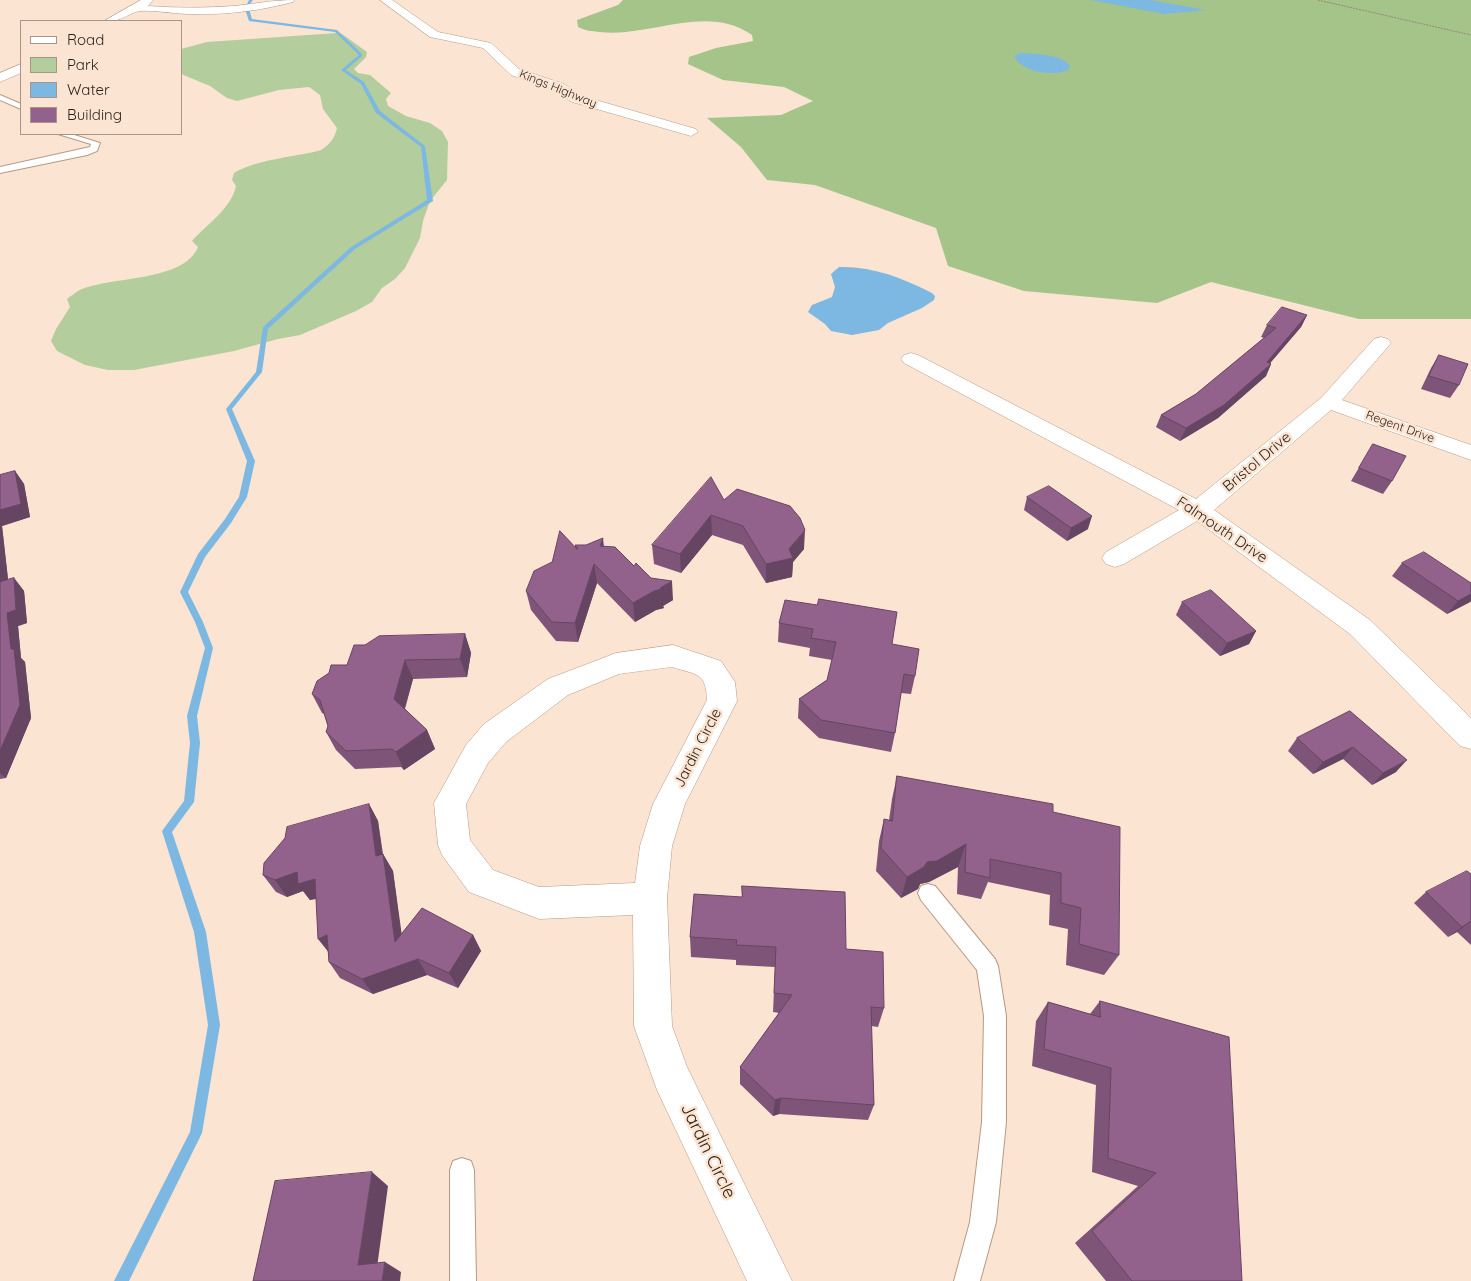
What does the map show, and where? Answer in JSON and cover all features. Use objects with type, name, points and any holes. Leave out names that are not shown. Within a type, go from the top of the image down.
[{"type":"street","points":[[112,20],[138,8],[148,0]]},
{"type":"street","points":[[138,8],[169,11],[253,7],[289,0]]},
{"type":"street","name":"Kings Highway","points":[[385,0],[434,35],[487,45],[515,72],[559,87],[577,100],[691,132]]},
{"type":"street","points":[[0,78],[20,68]]},
{"type":"street","name":"Bristol Drive","points":[[1115,558],[1198,510],[1328,402],[1381,343]]},
{"type":"street","name":"Falmouth Drive","points":[[911,359],[1198,510],[1360,627],[1471,737]]},
{"type":"street","name":"Regent Drive","points":[[1328,402],[1471,453]]},
{"type":"street","name":"Jardin Circle","points":[[650,898],[539,903],[481,880],[454,846],[450,803],[477,754],[495,732],[558,687],[616,664],[673,656],[711,669],[721,682],[722,701],[669,804],[656,846],[650,898],[653,1026],[671,1076],[770,1281]]},
{"type":"lane","points":[[0,97],[20,107]]},
{"type":"lane","points":[[0,170],[84,153],[94,149],[96,143],[66,135]]},
{"type":"lane","points":[[928,893],[987,966],[995,1016],[994,1122],[983,1222],[967,1281]]},
{"type":"lane","points":[[462,1170],[463,1281]]},
{"type":"path","points":[[1318,0],[1471,35]]},
{"type":"green space","points":[[623,0],[1471,0],[1471,319],[1359,319],[1211,282],[1157,303],[1024,291],[948,266],[936,228],[815,185],[767,180],[741,147],[707,118],[781,115],[813,101],[784,87],[723,80],[688,64],[689,57],[716,48],[753,41],[752,35],[734,26],[716,22],[678,24],[619,33],[591,31],[578,27],[577,20],[618,5]]},
{"type":"green space","points":[[342,34],[367,52],[366,57],[354,69],[358,73],[370,75],[391,93],[386,99],[388,106],[406,116],[430,123],[442,131],[448,142],[447,180],[430,201],[423,221],[420,238],[405,268],[395,279],[382,288],[372,302],[356,311],[300,335],[234,351],[134,370],[108,370],[85,365],[57,351],[51,341],[70,307],[67,299],[80,290],[93,286],[163,272],[178,267],[190,258],[198,247],[192,241],[218,216],[229,202],[236,186],[232,180],[234,173],[266,161],[321,150],[335,135],[337,128],[323,109],[320,95],[309,87],[279,90],[237,101],[227,98],[210,86],[182,74],[182,49],[207,42]]},
{"type":"water","points":[[1091,0],[1150,0],[1206,10],[1164,14]]},
{"type":"water","points":[[1021,53],[1055,57],[1070,66],[1068,70],[1061,72],[1038,72],[1024,66],[1014,56]]},
{"type":"water","points":[[839,267],[875,271],[899,278],[932,293],[935,296],[934,300],[922,308],[888,323],[879,330],[852,335],[831,331],[825,324],[808,312],[812,305],[832,297],[835,287],[831,274]]},
{"type":"building","points":[[1282,307],[1307,315],[1267,362],[1271,364],[1224,405],[1186,428],[1161,415],[1196,394],[1276,328],[1267,325]]},
{"type":"building","points":[[1439,355],[1468,364],[1459,385],[1429,376]]},
{"type":"building","points":[[1373,444],[1406,456],[1392,481],[1359,468]]},
{"type":"building","points":[[15,471],[21,504],[0,510],[0,475]]},
{"type":"building","points":[[711,477],[724,500],[737,489],[790,506],[800,518],[805,530],[789,549],[793,558],[766,564],[743,526],[711,515],[680,554],[652,545]]},
{"type":"building","points":[[1049,486],[1092,516],[1071,528],[1027,497]]},
{"type":"building","points":[[560,531],[577,549],[575,545],[586,545],[603,538],[600,546],[615,547],[634,566],[636,563],[651,578],[672,581],[660,588],[662,589],[654,591],[633,603],[594,564],[575,623],[552,622],[526,591],[534,571],[552,562]]},
{"type":"building","points":[[1424,552],[1471,583],[1471,594],[1458,601],[1402,563]]},
{"type":"building","points":[[14,578],[16,610],[7,613],[11,649],[14,649],[20,705],[0,751],[0,582]]},
{"type":"building","points":[[1211,590],[1256,631],[1227,643],[1182,602]]},
{"type":"building","points":[[819,599],[897,612],[892,644],[919,649],[915,676],[904,674],[895,733],[821,720],[799,699],[827,680],[836,642],[811,638],[813,629],[779,623],[785,600],[817,605]]},
{"type":"building","points":[[465,634],[460,659],[405,660],[394,699],[427,730],[396,752],[392,749],[346,751],[326,732],[328,726],[320,700],[312,694],[317,681],[329,673],[331,665],[347,665],[354,645],[365,645],[379,636]]},
{"type":"building","points":[[1350,711],[1407,760],[1383,773],[1353,747],[1323,762],[1297,738]]},
{"type":"building","points":[[897,776],[1053,804],[1053,812],[1120,827],[1119,955],[1079,944],[1081,908],[1061,903],[1061,873],[990,859],[990,878],[965,872],[966,844],[937,861],[927,862],[924,867],[907,877],[881,848],[884,819],[892,821]]},
{"type":"building","points":[[369,804],[376,856],[383,854],[395,942],[422,908],[473,935],[449,973],[418,959],[362,979],[329,962],[327,935],[318,939],[315,879],[298,884],[297,872],[275,880],[263,875],[264,863],[285,838],[287,827]]},
{"type":"building","points":[[1467,871],[1471,874],[1471,921],[1462,927],[1426,892]]},
{"type":"building","points":[[742,886],[845,892],[846,949],[883,952],[884,1008],[871,1007],[874,1105],[781,1098],[775,1100],[740,1067],[792,995],[774,993],[776,947],[736,945],[737,940],[690,937],[694,894],[742,897]]},
{"type":"building","points":[[1100,1001],[1229,1037],[1242,1281],[1132,1281],[1092,1231],[1156,1173],[1108,1158],[1111,1068],[1044,1049],[1048,1002],[1100,1017]]},
{"type":"building","points":[[372,1172],[358,1265],[385,1262],[382,1281],[253,1281],[275,1181]]},
{"type":"waterway","points":[[247,5],[251,0]]},
{"type":"waterway","points":[[121,1281],[196,1133],[214,1025],[200,932],[167,831],[189,802],[195,743],[192,716],[209,648],[184,592],[201,556],[228,521],[243,497],[251,461],[229,409],[259,372],[265,328],[353,248],[430,201],[423,146],[378,112],[363,83],[343,70],[361,55],[336,31],[250,20],[247,9]]}]
